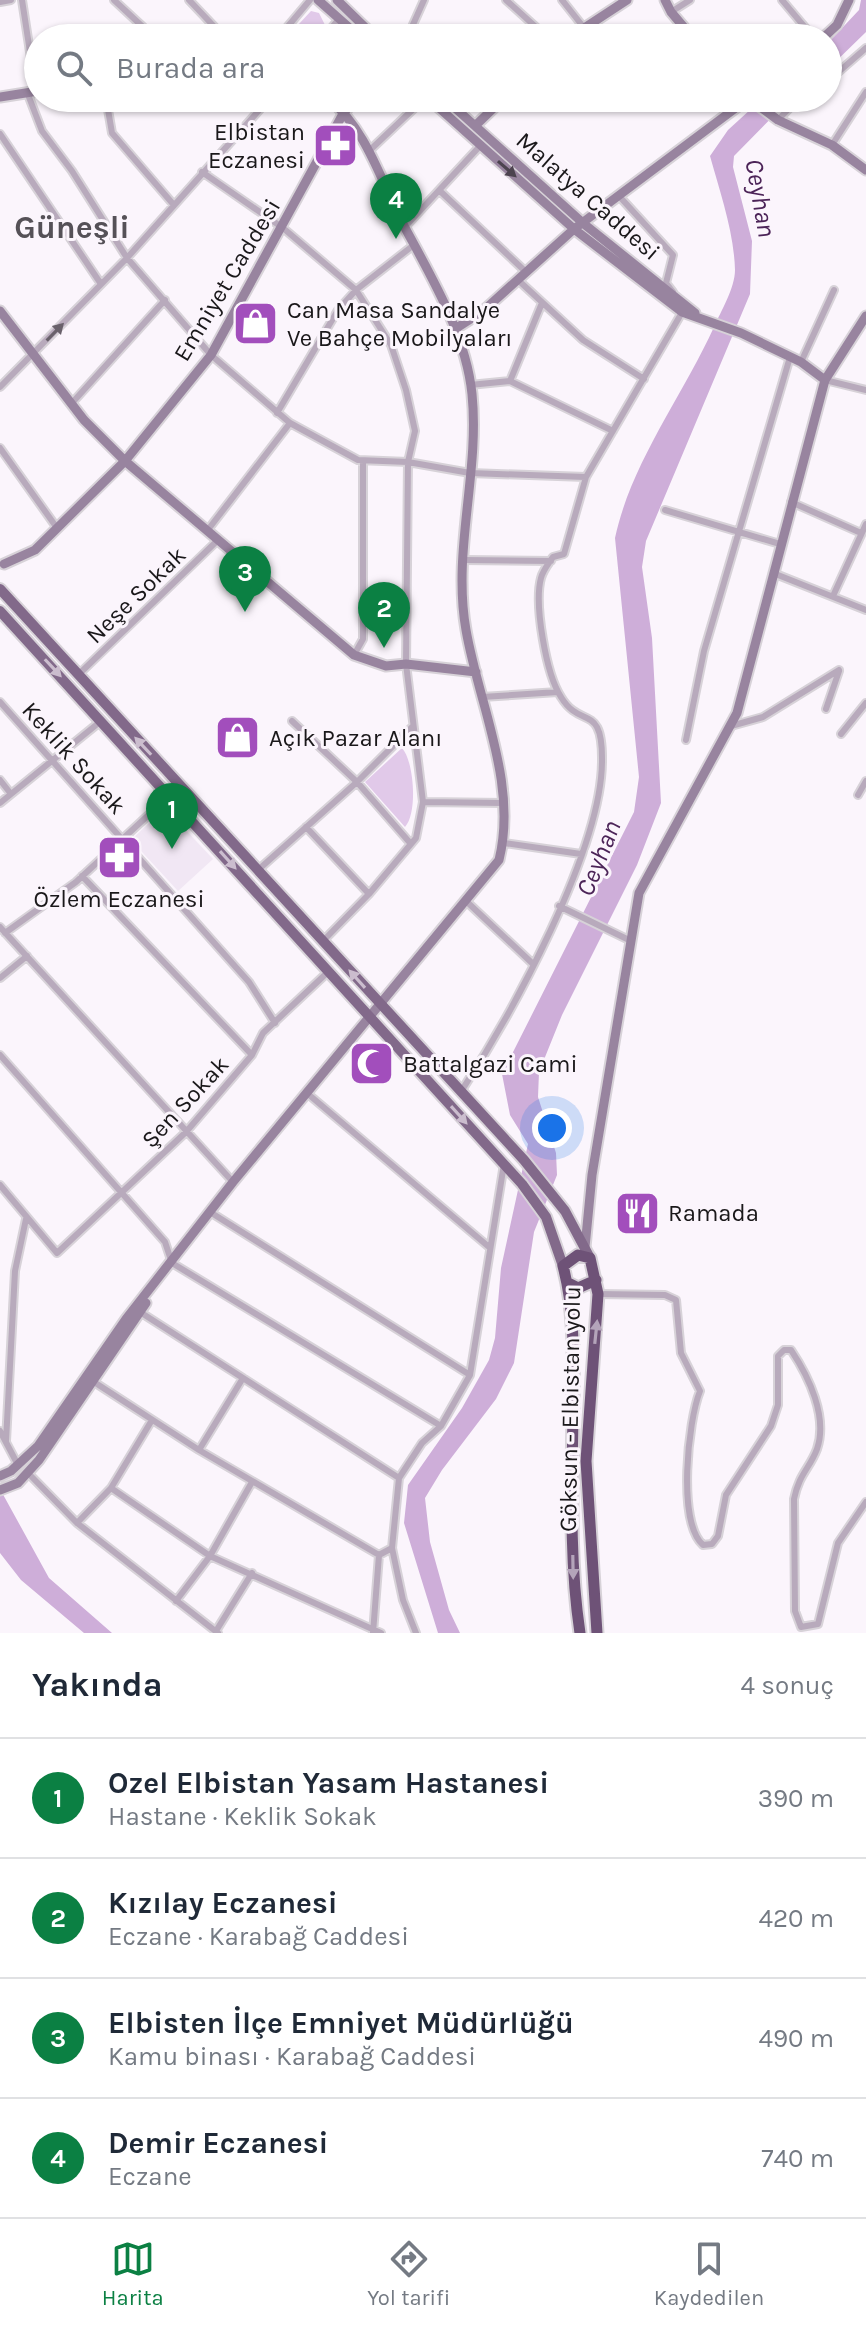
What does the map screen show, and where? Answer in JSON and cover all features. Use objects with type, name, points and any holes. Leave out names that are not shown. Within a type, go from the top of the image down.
[{"type":"highway","points":[[563,1266],[578,1255],[587,1253]]},
{"type":"highway","name":"Göksun - Elbistan yolu","points":[[587,1253],[598,1294],[586,1461],[597,1633]]},
{"type":"highway","name":"Göksun - Elbistan yolu","points":[[563,1266],[575,1332],[573,1590],[580,1633]]},
{"type":"highway","points":[[568,1283],[578,1288],[596,1280]]},
{"type":"main road","name":"Göksun - Elbistan yolu","points":[[0,589],[524,1160],[554,1196],[587,1253]]},
{"type":"main road","name":"Göksun - Elbistan yolu","points":[[0,611],[522,1184],[546,1217],[563,1266]]},
{"type":"street","points":[[0,2],[11,0]]},
{"type":"street","points":[[22,0],[25,24]]},
{"type":"street","points":[[114,0],[140,24]]},
{"type":"street","points":[[189,0],[212,24]]},
{"type":"street","points":[[290,24],[310,0]]},
{"type":"street","points":[[318,0],[345,24]]},
{"type":"street","points":[[337,0],[362,24]]},
{"type":"street","points":[[413,24],[424,0]]},
{"type":"street","points":[[506,0],[533,24]]},
{"type":"street","points":[[562,0],[582,24]]},
{"type":"street","points":[[593,24],[627,0]]},
{"type":"street","points":[[665,0],[681,24]]},
{"type":"street","points":[[671,12],[690,0]]},
{"type":"street","points":[[782,0],[802,24]]},
{"type":"street","points":[[837,24],[849,0]]},
{"type":"street","points":[[335,24],[339,19]]},
{"type":"street","points":[[842,69],[866,48]]},
{"type":"street","points":[[832,145],[866,92]]},
{"type":"street","points":[[0,97],[24,93]]},
{"type":"street","points":[[38,112],[42,131],[72,171],[127,258],[211,355],[290,423],[326,445],[363,461],[408,462],[470,473],[586,477]]},
{"type":"street","points":[[108,112],[112,133],[173,204]]},
{"type":"street","points":[[0,387],[127,258],[257,112]]},
{"type":"street","points":[[0,1476],[15,1468],[38,1446],[126,1319],[233,1182],[372,1018],[499,860],[504,843],[504,803],[465,627],[463,560],[470,473],[470,385],[455,329],[369,151],[344,112]]},
{"type":"street","name":"Emniyet Caddesi","points":[[2,564],[35,550],[129,464],[211,355],[344,112]]},
{"type":"street","points":[[369,151],[411,112]]},
{"type":"street","points":[[442,112],[579,227],[684,309],[801,362],[825,380],[866,390]]},
{"type":"street","name":"Malatya Caddesi","points":[[461,112],[579,227]]},
{"type":"street","points":[[476,125],[489,112]]},
{"type":"street","points":[[455,329],[483,311],[579,227],[732,112]]},
{"type":"street","points":[[767,112],[832,145],[866,170]]},
{"type":"street","points":[[778,120],[786,112]]},
{"type":"street","points":[[0,134],[101,284]]},
{"type":"street","points":[[405,227],[480,146]]},
{"type":"street","points":[[202,172],[283,228],[356,290],[391,345],[415,431],[408,462],[406,664],[423,802],[416,838],[369,894],[323,941]]},
{"type":"street","points":[[440,191],[526,272]]},
{"type":"street","points":[[619,196],[673,255],[666,283],[684,309]]},
{"type":"street","points":[[277,413],[338,310],[356,290],[415,244]]},
{"type":"street","points":[[518,280],[583,340],[644,379]]},
{"type":"street","points":[[801,362],[834,290]]},
{"type":"street","points":[[72,403],[165,300]]},
{"type":"street","points":[[510,381],[542,303]]},
{"type":"street","points":[[462,1090],[489,1049],[532,963],[581,854],[600,799],[602,734],[594,719],[571,708],[558,692],[542,628],[538,593],[541,574],[551,561],[564,554],[586,477],[684,309]]},
{"type":"street","points":[[0,311],[72,403],[129,464],[354,655],[386,666],[406,664],[476,672]]},
{"type":"street","points":[[587,1253],[592,1175],[639,893],[731,726],[825,380],[866,316]]},
{"type":"street","points":[[686,740],[704,651],[790,357]]},
{"type":"street","points":[[470,385],[510,381],[613,431]]},
{"type":"street","points":[[207,531],[290,423]]},
{"type":"street","points":[[0,448],[57,528]]},
{"type":"street","points":[[354,655],[363,639],[363,461]]},
{"type":"street","points":[[791,502],[864,528],[833,596]]},
{"type":"street","points":[[665,510],[780,544]]},
{"type":"street","name":"Neşe Sokak","points":[[78,675],[218,540]]},
{"type":"street","points":[[463,560],[551,561]]},
{"type":"street","points":[[773,573],[866,610]]},
{"type":"street","points":[[731,726],[763,717],[839,670],[826,709]]},
{"type":"street","points":[[482,697],[558,692]]},
{"type":"street","name":"Keklik Sokak","points":[[0,702],[249,982],[275,1023]]},
{"type":"street","points":[[841,734],[866,703]]},
{"type":"street","points":[[0,803],[101,721]]},
{"type":"street","points":[[292,721],[357,782],[411,844]]},
{"type":"street","points":[[258,870],[357,782],[413,726]]},
{"type":"street","points":[[0,780],[11,794]]},
{"type":"street","points":[[858,795],[866,781]]},
{"type":"street","points":[[169,796],[82,876],[3,930],[233,1182]]},
{"type":"street","points":[[423,802],[504,803]]},
{"type":"street","points":[[306,827],[369,894]]},
{"type":"street","points":[[504,843],[581,854]]},
{"type":"street","points":[[82,876],[252,1055]]},
{"type":"street","points":[[466,901],[532,963]]},
{"type":"street","points":[[559,906],[629,940]]},
{"type":"street","points":[[0,978],[27,956]]},
{"type":"street","name":"Şen Sokak","points":[[26,1219],[57,1253],[60,1251],[186,1132],[252,1055],[263,1033],[329,971]]},
{"type":"street","points":[[0,1055],[165,1242],[172,1263],[441,1426]]},
{"type":"street","points":[[308,1094],[489,1247]]},
{"type":"street","points":[[416,1633],[403,1600],[392,1548],[399,1478],[422,1443],[441,1426],[470,1375],[504,1164]]},
{"type":"street","points":[[0,1185],[26,1219],[15,1271],[6,1441]]},
{"type":"street","points":[[210,1212],[470,1375]]},
{"type":"street","points":[[0,1490],[18,1483],[27,1472],[94,1382],[172,1263]]},
{"type":"street","points":[[598,1294],[665,1295],[676,1300],[681,1353],[700,1391],[693,1411],[689,1523],[703,1545],[712,1544],[718,1536],[726,1495],[771,1426],[778,1405],[778,1356],[784,1350],[791,1350],[801,1365],[814,1394],[821,1431],[816,1453],[798,1481],[794,1499],[795,1611],[801,1627],[818,1624],[838,1543],[866,1502]]},
{"type":"street","points":[[140,1312],[399,1478]]},
{"type":"street","points":[[199,1450],[243,1378]]},
{"type":"street","points":[[94,1382],[199,1450],[379,1555]]},
{"type":"street","points":[[77,1523],[111,1488],[152,1420]]},
{"type":"street","points":[[0,1431],[15,1468]]},
{"type":"street","points":[[27,1472],[77,1523],[217,1632],[252,1573]]},
{"type":"street","points":[[176,1601],[210,1556],[252,1482]]},
{"type":"street","points":[[111,1488],[210,1556],[376,1632],[379,1555]]},
{"type":"street","points":[[379,1555],[392,1548]]},
{"type":"shaded area","points":[[861,0],[866,0],[866,32],[842,55],[842,28],[859,10]]},
{"type":"shaded area","points":[[311,11],[319,13],[324,24],[299,24]]},
{"type":"shaded area","points":[[748,112],[777,112],[734,156],[733,167],[752,241],[750,294],[646,541],[642,567],[652,638],[661,803],[637,865],[562,1015],[539,1072],[538,1097],[556,1153],[557,1175],[534,1232],[514,1363],[496,1399],[442,1470],[425,1498],[430,1542],[449,1610],[460,1633],[438,1633],[404,1523],[408,1485],[462,1408],[489,1360],[495,1338],[501,1268],[528,1144],[510,1115],[502,1074],[634,812],[639,777],[615,538],[645,457],[701,353],[733,284],[732,241],[710,156],[728,130]]},
{"type":"shaded area","points":[[402,748],[413,787],[412,811],[405,827],[365,782]]},
{"type":"shaded area","points":[[165,808],[213,859],[178,891],[131,840]]},
{"type":"shaded area","points":[[0,1489],[49,1578],[112,1633],[84,1633],[21,1580],[0,1553]]},
{"type":"place","name":"Elbistan Eczanesi","points":[[336,146]]},
{"type":"place","name":"Demir Eczanesi","points":[[396,239]]},
{"type":"place","name":"Can Masa Sandalye Ve Bahçe Mobilyaları","points":[[256,324]]},
{"type":"place","name":"Elbisten İlçe Emniyet Müdürlüğü","points":[[245,612]]},
{"type":"place","name":"Kızılay Eczanesi","points":[[384,648]]},
{"type":"place","name":"Açık Pazar Alanı","points":[[238,738]]},
{"type":"place","name":"Ozel Elbistan Yasam Hastanesi","points":[[172,849]]},
{"type":"place","name":"Özlem Eczanesi","points":[[119,857]]},
{"type":"place","name":"Battalgazi Cami","points":[[372,1064]]},
{"type":"place","name":"Ramada","points":[[637,1213]]},
{"type":"district","name":"Güneşli","points":[[72,227]]},
{"type":"water label","name":"Ceyhan","points":[[761,198]]},
{"type":"water label","name":"Ceyhan","points":[[598,858]]}]
